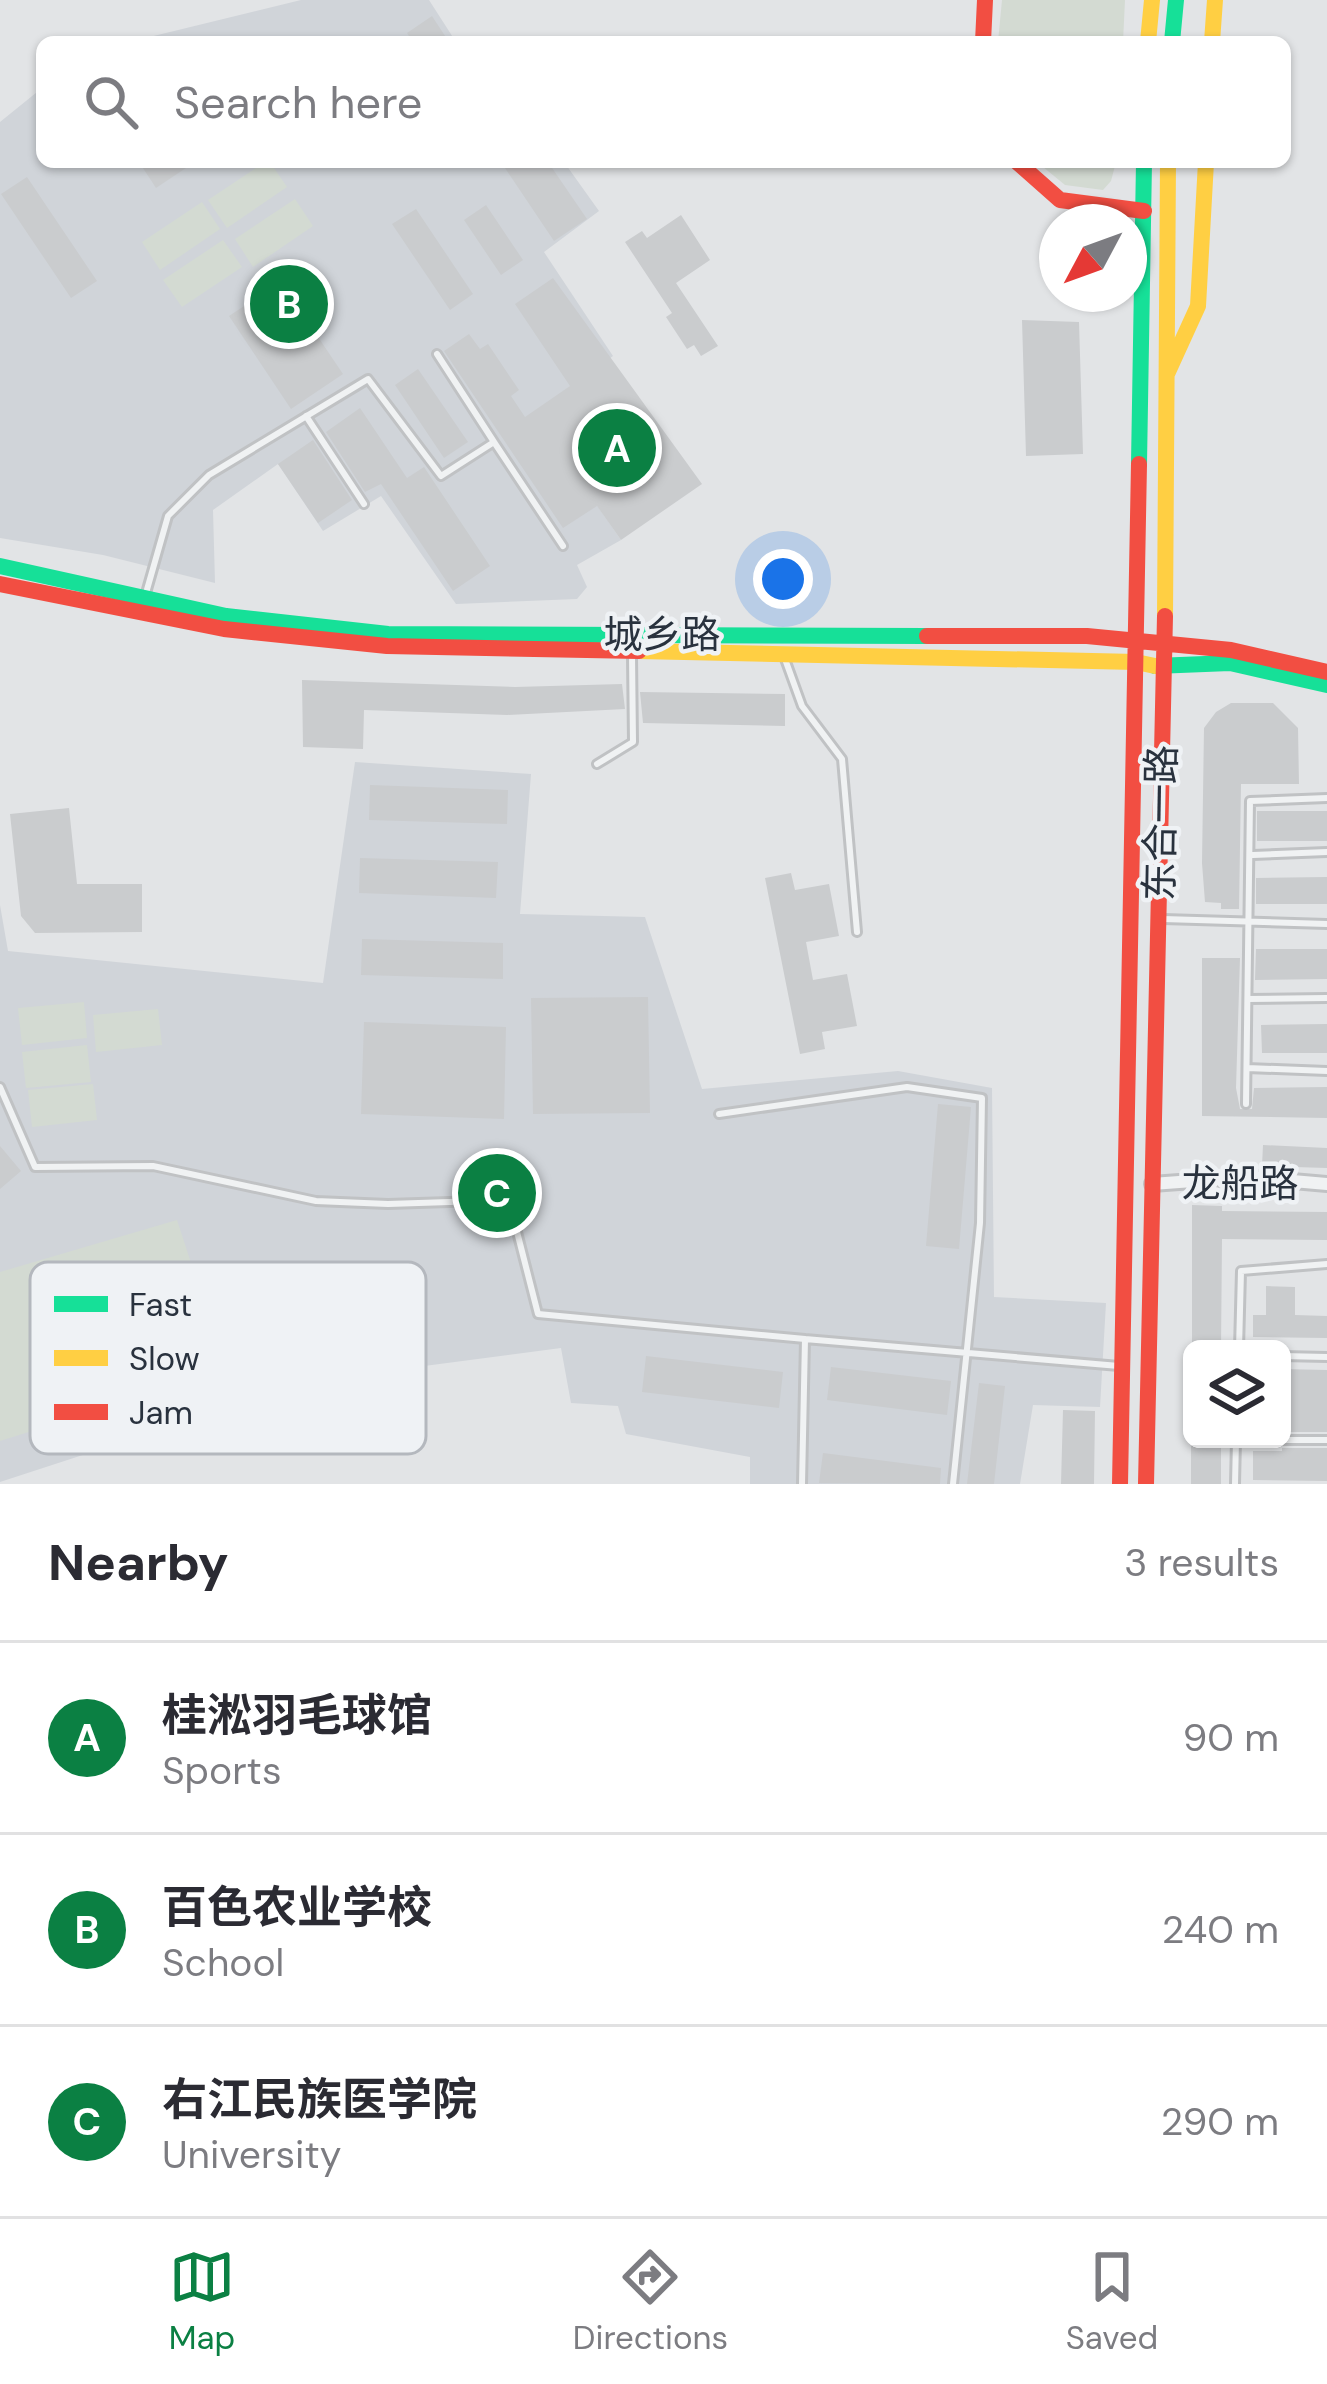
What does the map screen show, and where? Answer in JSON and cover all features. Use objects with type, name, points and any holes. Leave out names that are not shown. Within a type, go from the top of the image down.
[{"type":"main road","points":[[982,36],[985,0]]},
{"type":"main road","points":[[1149,36],[1152,0]]},
{"type":"main road","points":[[1173,36],[1176,0]]},
{"type":"main road","points":[[1212,36],[1215,0]]},
{"type":"main road","points":[[1024,168],[1060,200],[1091,204]]},
{"type":"main road","name":"东合一路","points":[[1144,168],[1144,204]]},
{"type":"main road","name":"东合一路","points":[[1146,1484],[1165,645],[1168,168]]},
{"type":"main road","points":[[1167,375],[1198,306],[1206,168]]},
{"type":"main road","name":"东合一路","points":[[1120,1484],[1142,312]]},
{"type":"main road","name":"城乡路","points":[[0,566],[224,629],[387,646],[1136,662],[1164,668],[1230,663],[1327,685]]},
{"type":"main road","name":"城乡路","points":[[0,584],[388,634],[1088,636],[1231,650],[1327,671]]},
{"type":"street","name":"龙船路","points":[[1153,1184],[1247,1178],[1327,1184]]},
{"type":"lane","points":[[437,354],[563,545]]},
{"type":"lane","points":[[146,605],[168,515],[209,475],[368,379],[441,476],[494,442]]},
{"type":"lane","points":[[306,416],[364,504]]},
{"type":"lane","points":[[597,764],[633,742],[632,652]]},
{"type":"lane","points":[[784,656],[802,706],[842,759],[857,932]]},
{"type":"lane","points":[[1246,1104],[1250,801],[1327,798]]},
{"type":"lane","points":[[1251,855],[1327,852]]},
{"type":"lane","points":[[1158,919],[1327,924]]},
{"type":"lane","points":[[1248,999],[1327,998]]},
{"type":"lane","points":[[1246,1068],[1327,1070]]},
{"type":"lane","points":[[0,1087],[35,1167],[153,1166],[316,1201],[502,1205],[515,1224],[538,1314],[1123,1366]]},
{"type":"lane","points":[[719,1114],[907,1088],[982,1098],[980,1223],[953,1484]]},
{"type":"lane","points":[[1239,1340],[1241,1271],[1327,1264]]},
{"type":"lane","points":[[802,1484],[805,1339]]},
{"type":"lane","points":[[1291,1356],[1327,1357]]},
{"type":"lane","points":[[1291,1440],[1327,1440]]},
{"type":"lane","points":[[1235,1484],[1236,1448]]},
{"type":"shaded area","points":[[301,0],[429,0],[452,36],[154,36]]},
{"type":"shaded area","points":[[1002,0],[1125,0],[1123,36],[999,36]]},
{"type":"shaded area","points":[[36,93],[36,168],[568,168],[599,211],[544,252],[613,356],[533,413],[621,540],[577,565],[587,587],[577,599],[456,604],[381,496],[323,531],[278,464],[213,510],[215,583],[103,555],[0,538],[0,122]]},
{"type":"shaded area","points":[[256,168],[274,168],[287,187],[227,228],[208,200]]},
{"type":"shaded area","points":[[1044,168],[1114,168],[1103,190],[1065,185]]},
{"type":"shaded area","points":[[295,199],[313,226],[253,267],[235,239]]},
{"type":"shaded area","points":[[202,202],[220,229],[160,270],[142,242]]},
{"type":"shaded area","points":[[223,240],[242,267],[182,307],[163,280]]},
{"type":"shaded area","points":[[355,762],[531,774],[520,914],[645,917],[702,1089],[898,1071],[992,1088],[994,1297],[1106,1303],[1100,1407],[1033,1405],[1020,1484],[750,1484],[750,1457],[626,1434],[618,1406],[571,1403],[561,1348],[426,1366],[426,1262],[30,1262],[30,1454],[86,1454],[0,1482],[0,905],[8,951],[323,983]]},
{"type":"shaded area","points":[[84,1002],[87,1038],[22,1045],[18,1008]]},
{"type":"shaded area","points":[[158,1009],[162,1045],[96,1052],[93,1015]]},
{"type":"shaded area","points":[[87,1045],[91,1082],[26,1088],[22,1052]]},
{"type":"shaded area","points":[[93,1084],[97,1120],[32,1127],[28,1090]]},
{"type":"shaded area","points":[[177,1220],[191,1262],[34,1262]]},
{"type":"shaded area","points":[[30,1263],[30,1432],[0,1441],[0,1272]]},
{"type":"building","points":[[432,16],[445,36],[409,36]]},
{"type":"building","points":[[143,168],[186,168],[156,188]]},
{"type":"building","points":[[505,168],[552,168],[587,219],[554,241]]},
{"type":"building","points":[[27,177],[97,281],[71,298],[1,194]]},
{"type":"building","points":[[486,205],[523,260],[501,275],[464,220]]},
{"type":"building","points":[[416,209],[473,294],[450,310],[392,224]]},
{"type":"building","points":[[681,215],[710,260],[676,283],[718,346],[701,356],[694,345],[687,349],[666,317],[672,313],[625,242],[642,231],[647,238]]},
{"type":"building","points":[[553,278],[702,484],[621,540],[597,506],[563,528],[444,351],[469,334],[480,349],[488,344],[519,390],[511,396],[525,417],[570,386],[515,304]]},
{"type":"building","points":[[281,282],[343,374],[291,409],[229,316]]},
{"type":"building","points":[[1022,320],[1079,322],[1083,454],[1026,456]]},
{"type":"building","points":[[418,369],[468,442],[444,458],[395,385]]},
{"type":"building","points":[[360,408],[407,478],[424,467],[490,566],[453,591],[381,484],[365,492],[326,432]]},
{"type":"building","points":[[313,440],[352,500],[318,523],[278,464]]},
{"type":"building","points":[[302,680],[515,687],[622,684],[625,709],[507,715],[364,710],[363,749],[303,747]]},
{"type":"building","points":[[640,692],[785,694],[785,726],[643,723]]},
{"type":"building","points":[[1231,703],[1273,703],[1298,728],[1299,784],[1241,784],[1239,909],[1221,909],[1221,903],[1205,902],[1204,728]]},
{"type":"building","points":[[370,785],[508,790],[507,824],[369,820]]},
{"type":"building","points":[[69,808],[77,884],[142,884],[142,932],[35,933],[21,916],[10,814]]},
{"type":"building","points":[[1257,811],[1327,811],[1327,841],[1257,841]]},
{"type":"building","points":[[360,858],[498,862],[496,898],[359,893]]},
{"type":"building","points":[[791,873],[795,890],[829,884],[839,936],[806,942],[813,980],[847,974],[857,1026],[822,1032],[825,1049],[800,1054],[765,878]]},
{"type":"building","points":[[1327,877],[1327,904],[1256,904],[1256,878]]},
{"type":"building","points":[[362,939],[503,943],[503,979],[361,975]]},
{"type":"building","points":[[1256,949],[1327,949],[1327,979],[1255,980]]},
{"type":"building","points":[[1202,958],[1240,958],[1236,1088],[1240,1109],[1252,1109],[1254,1088],[1327,1087],[1327,1118],[1202,1116]]},
{"type":"building","points":[[648,997],[650,1113],[533,1114],[531,998]]},
{"type":"building","points":[[364,1022],[506,1027],[504,1119],[361,1114]]},
{"type":"building","points":[[1327,1024],[1327,1053],[1262,1053],[1261,1025]]},
{"type":"building","points":[[938,1104],[971,1107],[959,1249],[926,1246]]},
{"type":"building","points":[[1263,1145],[1327,1148],[1327,1168],[1262,1166]]},
{"type":"building","points":[[0,1146],[21,1171],[0,1189]]},
{"type":"building","points":[[1192,1205],[1222,1206],[1222,1211],[1327,1212],[1327,1240],[1222,1239],[1221,1340],[1192,1340]]},
{"type":"building","points":[[1266,1286],[1295,1287],[1295,1315],[1327,1316],[1327,1338],[1253,1337],[1253,1315],[1266,1315]]},
{"type":"building","points":[[646,1356],[783,1372],[779,1408],[642,1392]]},
{"type":"building","points":[[831,1367],[951,1381],[947,1415],[827,1400]]},
{"type":"building","points":[[1291,1369],[1327,1370],[1327,1432],[1291,1432]]},
{"type":"building","points":[[979,1383],[1005,1386],[994,1484],[967,1484]]},
{"type":"building","points":[[1063,1410],[1095,1411],[1094,1484],[1061,1484]]},
{"type":"building","points":[[1191,1448],[1221,1448],[1221,1484],[1191,1484]]},
{"type":"building","points":[[1327,1448],[1327,1481],[1253,1480],[1253,1451]]},
{"type":"building","points":[[823,1453],[941,1468],[940,1484],[819,1483]]},
{"type":"traffic: fast","points":[[1173,36],[1176,0]]},
{"type":"traffic: fast","points":[[1139,464],[1144,168]]},
{"type":"traffic: fast","points":[[0,566],[226,616],[388,634],[927,636]]},
{"type":"traffic: fast","points":[[1155,666],[1230,663],[1327,685]]},
{"type":"traffic: slow","points":[[1149,36],[1152,0]]},
{"type":"traffic: slow","points":[[1212,36],[1215,0]]},
{"type":"traffic: slow","points":[[1165,616],[1168,168]]},
{"type":"traffic: slow","points":[[1167,374],[1198,306],[1206,168]]},
{"type":"traffic: slow","points":[[639,651],[1155,666]]},
{"type":"traffic: jam","points":[[983,36],[985,0]]},
{"type":"traffic: jam","points":[[1024,168],[1060,200],[1091,204]]},
{"type":"traffic: jam","points":[[1120,1484],[1139,464]]},
{"type":"traffic: jam","points":[[0,584],[224,629],[387,646],[639,651]]},
{"type":"traffic: jam","points":[[1146,1484],[1165,616]]},
{"type":"traffic: jam","points":[[927,636],[1087,636],[1231,650],[1327,672]]},
{"type":"place","name":"百色农业学校","points":[[289,304]]},
{"type":"place","name":"桂淞羽毛球馆","points":[[617,448]]},
{"type":"place","name":"右江民族医学院","points":[[497,1193]]}]
